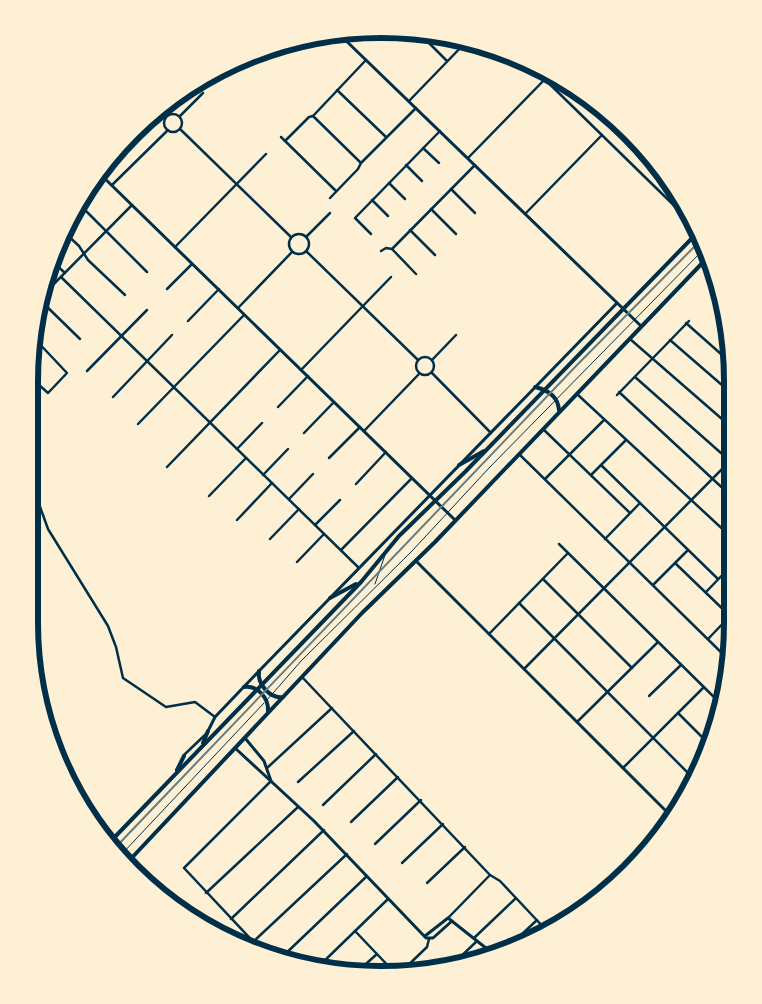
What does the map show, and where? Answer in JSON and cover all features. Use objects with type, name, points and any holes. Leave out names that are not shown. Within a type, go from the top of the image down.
[{"type":"main road","points":[[114,838],[360,582],[387,550],[435,500],[488,449],[693,237]]},
{"type":"main road","points":[[131,858],[362,613],[455,520],[703,262]]},
{"type":"main road","points":[[535,387],[545,390],[556,399],[559,410]]},
{"type":"main road","points":[[459,465],[488,449]]},
{"type":"main road","points":[[330,598],[360,582]]},
{"type":"main road","points":[[259,671],[261,684],[271,695],[283,697]]},
{"type":"main road","points":[[244,687],[256,689],[266,700],[267,714]]},
{"type":"main road","points":[[201,747],[208,731]]},
{"type":"main road","points":[[176,773],[184,756]]},
{"type":"street","points":[[345,40],[641,326]]},
{"type":"street","points":[[426,40],[447,61]]},
{"type":"street","points":[[409,101],[461,47]]},
{"type":"street","points":[[285,141],[308,117],[313,116],[366,60]]},
{"type":"street","points":[[544,79],[678,210]]},
{"type":"street","points":[[468,158],[544,79]]},
{"type":"street","points":[[337,90],[387,138]]},
{"type":"street","points":[[180,116],[203,93]]},
{"type":"street","points":[[330,198],[358,169],[361,163],[416,108]]},
{"type":"street","points":[[173,113],[180,116],[182,122],[180,129],[173,132],[168,130],[164,124],[166,116],[173,113]]},
{"type":"street","points":[[313,116],[361,163]]},
{"type":"street","points":[[180,129],[291,237]]},
{"type":"street","points":[[112,186],[168,130]]},
{"type":"street","points":[[371,234],[355,218],[440,131]]},
{"type":"street","points":[[525,214],[602,135]]},
{"type":"street","points":[[281,137],[336,191]]},
{"type":"street","points":[[423,148],[439,164]]},
{"type":"street","points":[[175,247],[266,154]]},
{"type":"street","points":[[406,165],[422,181]]},
{"type":"street","points":[[392,249],[475,165]]},
{"type":"street","points":[[104,178],[455,520]]},
{"type":"street","points":[[389,183],[405,199]]},
{"type":"street","points":[[451,189],[476,213]]},
{"type":"street","points":[[372,200],[388,216]]},
{"type":"street","points":[[50,288],[132,205]]},
{"type":"street","points":[[431,209],[456,234]]},
{"type":"street","points":[[84,210],[147,272]]},
{"type":"street","points":[[306,237],[330,213]]},
{"type":"street","points":[[410,230],[435,254]]},
{"type":"street","points":[[300,234],[306,237],[309,243],[306,251],[299,254],[292,252],[289,247],[291,237],[300,234]]},
{"type":"street","points":[[69,238],[125,295]]},
{"type":"street","points":[[382,251],[386,248],[392,249],[416,274]]},
{"type":"street","points":[[306,251],[418,360]]},
{"type":"street","points":[[238,308],[292,252]]},
{"type":"street","points":[[167,289],[192,264]]},
{"type":"street","points":[[58,266],[65,273]]},
{"type":"street","points":[[61,277],[359,568]]},
{"type":"street","points":[[301,370],[391,277]]},
{"type":"street","points":[[188,321],[219,289]]},
{"type":"street","points":[[184,756],[208,731],[215,717],[428,494],[491,433],[617,303]]},
{"type":"street","points":[[46,306],[80,339]]},
{"type":"street","points":[[87,371],[147,310]]},
{"type":"street","points":[[138,424],[244,314]]},
{"type":"street","points":[[724,356],[687,322],[618,394],[724,489]]},
{"type":"street","points":[[113,397],[172,335]]},
{"type":"street","points":[[432,360],[456,335]]},
{"type":"street","points":[[629,338],[724,421]]},
{"type":"street","points":[[670,340],[724,387]]},
{"type":"street","points":[[38,384],[48,393],[67,373],[39,344]]},
{"type":"street","points":[[167,467],[280,350]]},
{"type":"street","points":[[432,360],[423,357],[418,360],[415,366],[419,374],[424,376],[432,373]]},
{"type":"street","points":[[432,360],[434,368],[432,373]]},
{"type":"street","points":[[432,373],[491,433]]},
{"type":"street","points":[[364,431],[419,374]]},
{"type":"street","points":[[278,407],[308,376]]},
{"type":"street","points":[[634,377],[724,456]]},
{"type":"street","points":[[576,393],[724,530]]},
{"type":"street","points":[[304,433],[334,402]]},
{"type":"street","points":[[544,479],[604,420]]},
{"type":"street","points":[[237,449],[262,423]]},
{"type":"street","points":[[330,458],[360,427]]},
{"type":"street","points":[[542,428],[630,513]]},
{"type":"street","points":[[591,475],[626,440]]},
{"type":"street","points":[[263,475],[288,449]]},
{"type":"street","points":[[356,484],[386,452]]},
{"type":"street","points":[[518,453],[723,654]]},
{"type":"street","points":[[209,496],[246,458]]},
{"type":"street","points":[[601,465],[718,579]]},
{"type":"street","points":[[524,669],[724,467]]},
{"type":"street","points":[[289,499],[314,474]]},
{"type":"street","points":[[341,550],[412,478]]},
{"type":"street","points":[[237,520],[272,484]]},
{"type":"street","points":[[315,525],[340,500]]},
{"type":"street","points":[[38,501],[48,529],[108,626],[116,647],[123,678],[166,707],[195,702],[215,717]]},
{"type":"street","points":[[605,539],[640,503]]},
{"type":"street","points":[[270,538],[299,509]]},
{"type":"street","points":[[297,562],[324,534]]},
{"type":"street","points":[[559,544],[716,699]]},
{"type":"street","points":[[653,585],[688,550]]},
{"type":"street","points":[[489,634],[568,553]]},
{"type":"street","points":[[416,560],[668,813]]},
{"type":"street","points":[[675,563],[724,610]]},
{"type":"street","points":[[706,592],[724,573]]},
{"type":"street","points":[[542,579],[632,668]]},
{"type":"street","points":[[519,603],[689,774]]},
{"type":"street","points":[[708,639],[724,622]]},
{"type":"street","points":[[577,722],[658,642]]},
{"type":"street","points":[[649,696],[681,665]]},
{"type":"street","points":[[302,677],[421,800],[490,875],[500,881],[542,926]]},
{"type":"street","points":[[623,768],[704,687]]},
{"type":"street","points":[[267,768],[332,708]]},
{"type":"street","points":[[678,713],[704,739]]},
{"type":"street","points":[[298,782],[354,731]]},
{"type":"street","points":[[245,738],[262,758],[271,781]]},
{"type":"street","points":[[196,744],[201,747]]},
{"type":"street","points":[[235,748],[324,830],[429,939]]},
{"type":"street","points":[[323,804],[376,754]]},
{"type":"street","points":[[351,822],[398,777]]},
{"type":"street","points":[[252,941],[185,871],[184,867],[271,781]]},
{"type":"street","points":[[375,844],[421,800]]},
{"type":"street","points":[[206,893],[298,806]]},
{"type":"street","points":[[402,863],[443,824]]},
{"type":"street","points":[[231,919],[324,830]]},
{"type":"street","points":[[427,883],[465,847]]},
{"type":"street","points":[[254,941],[347,854]]},
{"type":"street","points":[[429,939],[434,938],[490,875]]},
{"type":"street","points":[[286,953],[368,876]]},
{"type":"street","points":[[323,962],[389,898]]},
{"type":"street","points":[[459,957],[516,898]]},
{"type":"street","points":[[425,936],[450,919]]},
{"type":"street","points":[[450,919],[487,949]]},
{"type":"street","points":[[519,937],[537,920]]},
{"type":"street","points":[[355,931],[389,966]]},
{"type":"street","points":[[406,966],[427,947],[429,939]]},
{"type":"street","points":[[364,966],[377,954]]},
{"type":"lane","points":[[125,851],[302,660],[699,254]]},
{"type":"lane","points":[[375,587],[387,550]]},
{"type":"railway","points":[[119,844],[578,364],[696,245]]}]
